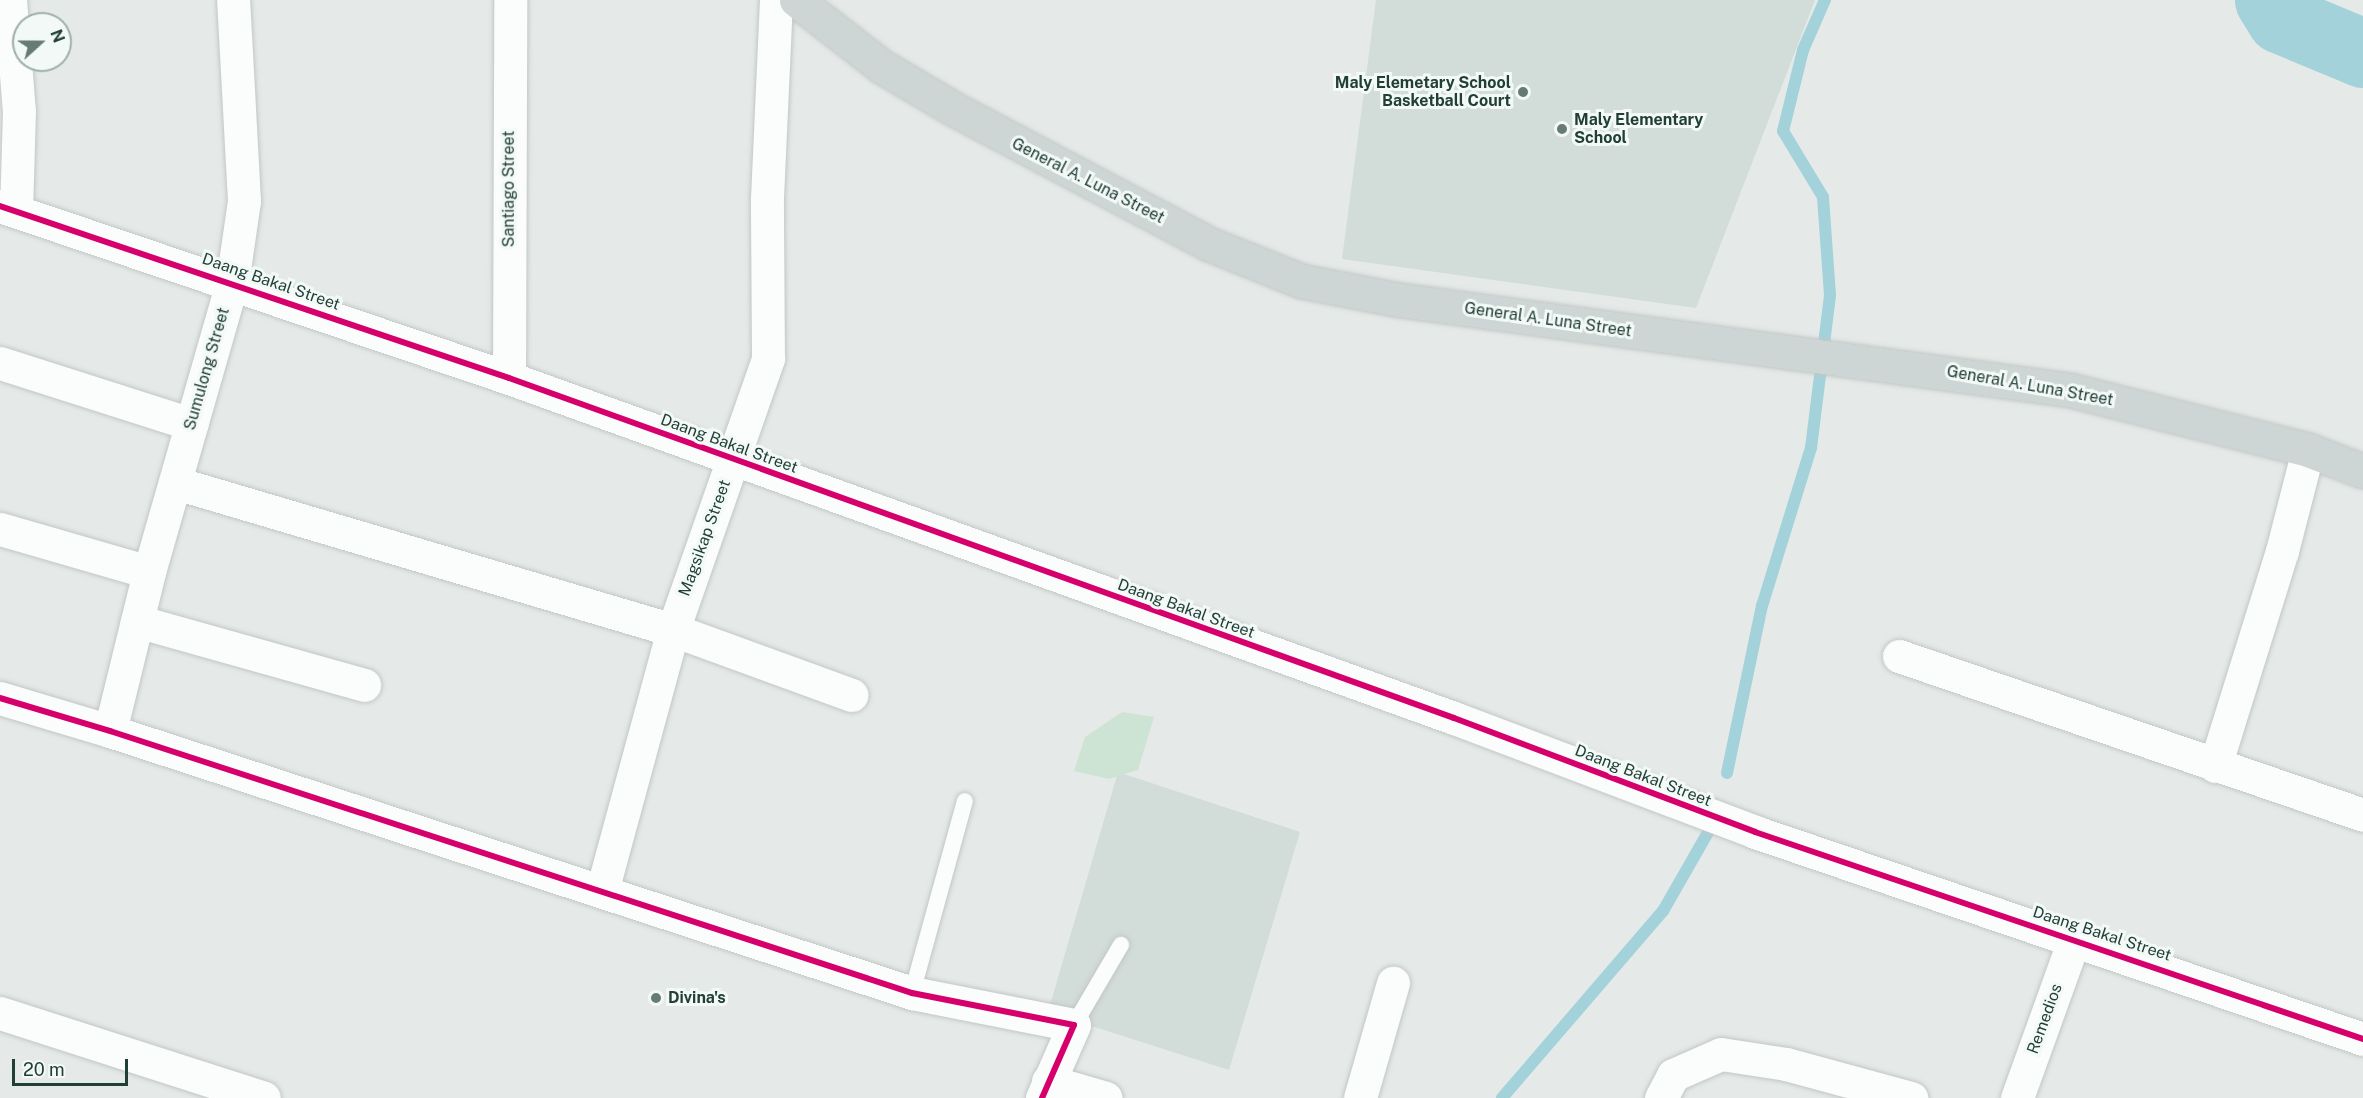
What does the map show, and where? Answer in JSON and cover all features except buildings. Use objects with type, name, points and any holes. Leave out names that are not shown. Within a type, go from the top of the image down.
[{"type":"main road","name":"General A. Luna Street","points":[[796,0],[881,66],[952,108],[1254,265],[1301,281],[1400,300],[2070,390],[2308,450],[2363,471]]},
{"type":"street","points":[[8,208],[19,111],[10,0]]},
{"type":"street","name":"Sumulong Street","points":[[110,731],[149,572],[232,283],[244,201],[233,0]]},
{"type":"street","name":"Santiago Street","points":[[509,378],[510,0]]},
{"type":"street","name":"Magsikap Street","points":[[602,891],[673,630],[768,358],[767,198],[776,0]]},
{"type":"street","name":"Daang Bakal Street","points":[[8,208],[509,378],[733,461],[1454,718],[1755,832],[2363,1038]]},
{"type":"street","points":[[0,363],[191,424]]},
{"type":"street","points":[[2215,766],[2282,551],[2308,450]]},
{"type":"street","points":[[176,483],[673,630],[852,695]]},
{"type":"street","points":[[0,530],[149,572]]},
{"type":"street","points":[[137,621],[364,685]]},
{"type":"street","points":[[1899,656],[2363,815]]},
{"type":"street","points":[[0,699],[110,731],[912,993],[1074,1025],[1045,1089],[1106,1098]]},
{"type":"street","name":"Remedios","points":[[2016,1098],[2074,940]]},
{"type":"street","points":[[1360,1098],[1394,983]]},
{"type":"street","points":[[0,1013],[264,1098]]},
{"type":"street","points":[[1661,1098],[1673,1075],[1720,1054],[1786,1065],[1898,1096]]},
{"type":"lane","points":[[912,993],[965,801]]},
{"type":"lane","points":[[1074,1025],[1121,945]]},
{"type":"shaded area","name":"Maly Elementary School","points":[[1376,0],[1815,0],[1696,308],[1342,259]]},
{"type":"shaded area","points":[[1118,772],[1300,832],[1229,1070],[1048,1012]]},
{"type":"green space","points":[[1122,712],[1154,717],[1138,770],[1109,779],[1074,771],[1085,737]]},
{"type":"waterway","points":[[1727,773],[1762,606],[1811,448],[1830,295],[1823,197],[1783,131],[1803,50],[1825,0]]},
{"type":"waterway","points":[[2269,0],[2281,19],[2363,53]]},
{"type":"waterway","points":[[1502,1098],[1663,911],[1710,829]]},
{"type":"cycle path","points":[[0,206],[509,378],[1454,718],[1755,832],[2363,1039]]},
{"type":"cycle path","points":[[0,698],[110,731],[912,993],[1074,1025],[1042,1098]]},
{"type":"place","name":"Maly Elemetary School Basketball Court","points":[[1523,92]]},
{"type":"place","name":"Maly Elementary School","points":[[1562,129]]},
{"type":"place","name":"Divina's","points":[[656,998]]}]
